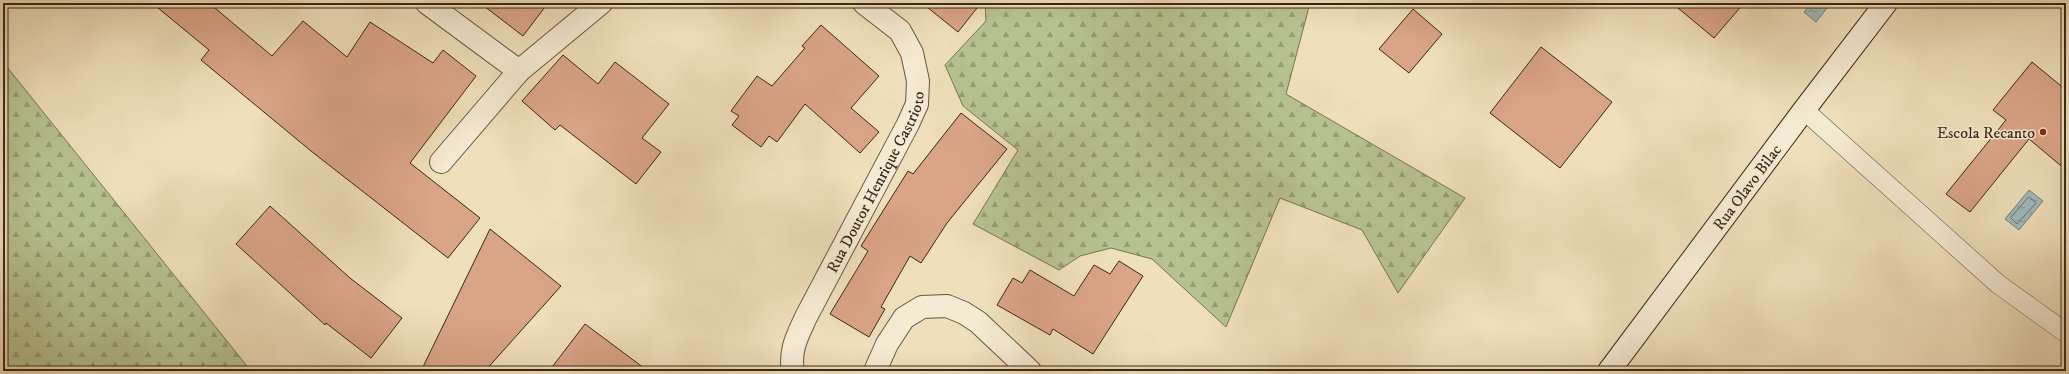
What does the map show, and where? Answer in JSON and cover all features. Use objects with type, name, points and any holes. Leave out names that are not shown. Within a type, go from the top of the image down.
[{"type":"street","points":[[427,3],[519,71]]},
{"type":"street","points":[[441,162],[519,71],[601,3]]},
{"type":"street","name":"Rua Doutor Henrique Castrioto","points":[[792,371],[790,358],[806,317],[908,124],[917,104],[918,81],[912,53],[900,30],[864,3]]},
{"type":"street","name":"Rua Olavo Bilac","points":[[1610,371],[1804,110],[1886,3]]},
{"type":"street","points":[[875,371],[887,344],[904,318],[922,307],[948,306],[964,313],[978,322],[1030,371]]},
{"type":"lane","points":[[1804,110],[1998,284],[2066,333]]},
{"type":"green space","points":[[985,3],[1310,3],[1286,94],[1465,198],[1398,293],[1362,230],[1280,198],[1226,327],[1152,259],[1111,248],[1080,256],[1059,270],[973,224],[1018,150],[963,106],[945,65],[986,21]]},
{"type":"green space","points":[[3,62],[7,67],[251,371],[3,371]]},
{"type":"water","points":[[1811,3],[1831,3],[1816,22],[1804,12]]},
{"type":"water","points":[[2029,190],[2043,201],[2019,230],[2005,219]]},
{"type":"building","points":[[152,3],[209,3],[272,56],[303,21],[347,57],[370,22],[433,63],[443,50],[476,76],[410,163],[480,218],[448,258],[311,151],[201,60],[209,50]]},
{"type":"building","points":[[480,3],[548,3],[523,36]]},
{"type":"building","points":[[922,3],[981,3],[958,32]]},
{"type":"building","points":[[1672,3],[1744,3],[1714,38]]},
{"type":"building","points":[[1413,9],[1442,34],[1409,73],[1379,49]]},
{"type":"building","points":[[821,25],[879,76],[851,108],[879,132],[860,153],[805,104],[777,142],[769,136],[761,147],[732,125],[739,116],[731,111],[757,76],[772,86],[805,48],[802,46]]},
{"type":"building","points":[[1541,47],[1612,102],[1560,168],[1490,113]]},
{"type":"building","points":[[563,55],[598,84],[615,62],[669,104],[642,138],[661,152],[636,184],[560,125],[555,130],[522,101]]},
{"type":"building","points":[[2032,62],[2066,90],[2066,170],[2029,139],[1970,212],[1946,194],[2006,120],[1993,110]]},
{"type":"building","points":[[961,113],[1007,149],[947,223],[921,263],[910,256],[881,307],[885,309],[869,337],[830,314],[868,251],[861,246],[908,171],[913,174]]},
{"type":"building","points":[[270,206],[350,278],[402,318],[371,358],[326,323],[325,325],[236,244]]},
{"type":"building","points":[[490,229],[561,286],[485,371],[421,371]]},
{"type":"building","points":[[1119,261],[1143,276],[1093,354],[1053,329],[1050,335],[997,305],[1013,278],[1022,283],[1030,270],[1074,296],[1094,265],[1110,274]]},
{"type":"building","points":[[585,324],[648,371],[549,371]]},
{"type":"place","name":"Escola Recanto","points":[[2043,132]]}]
